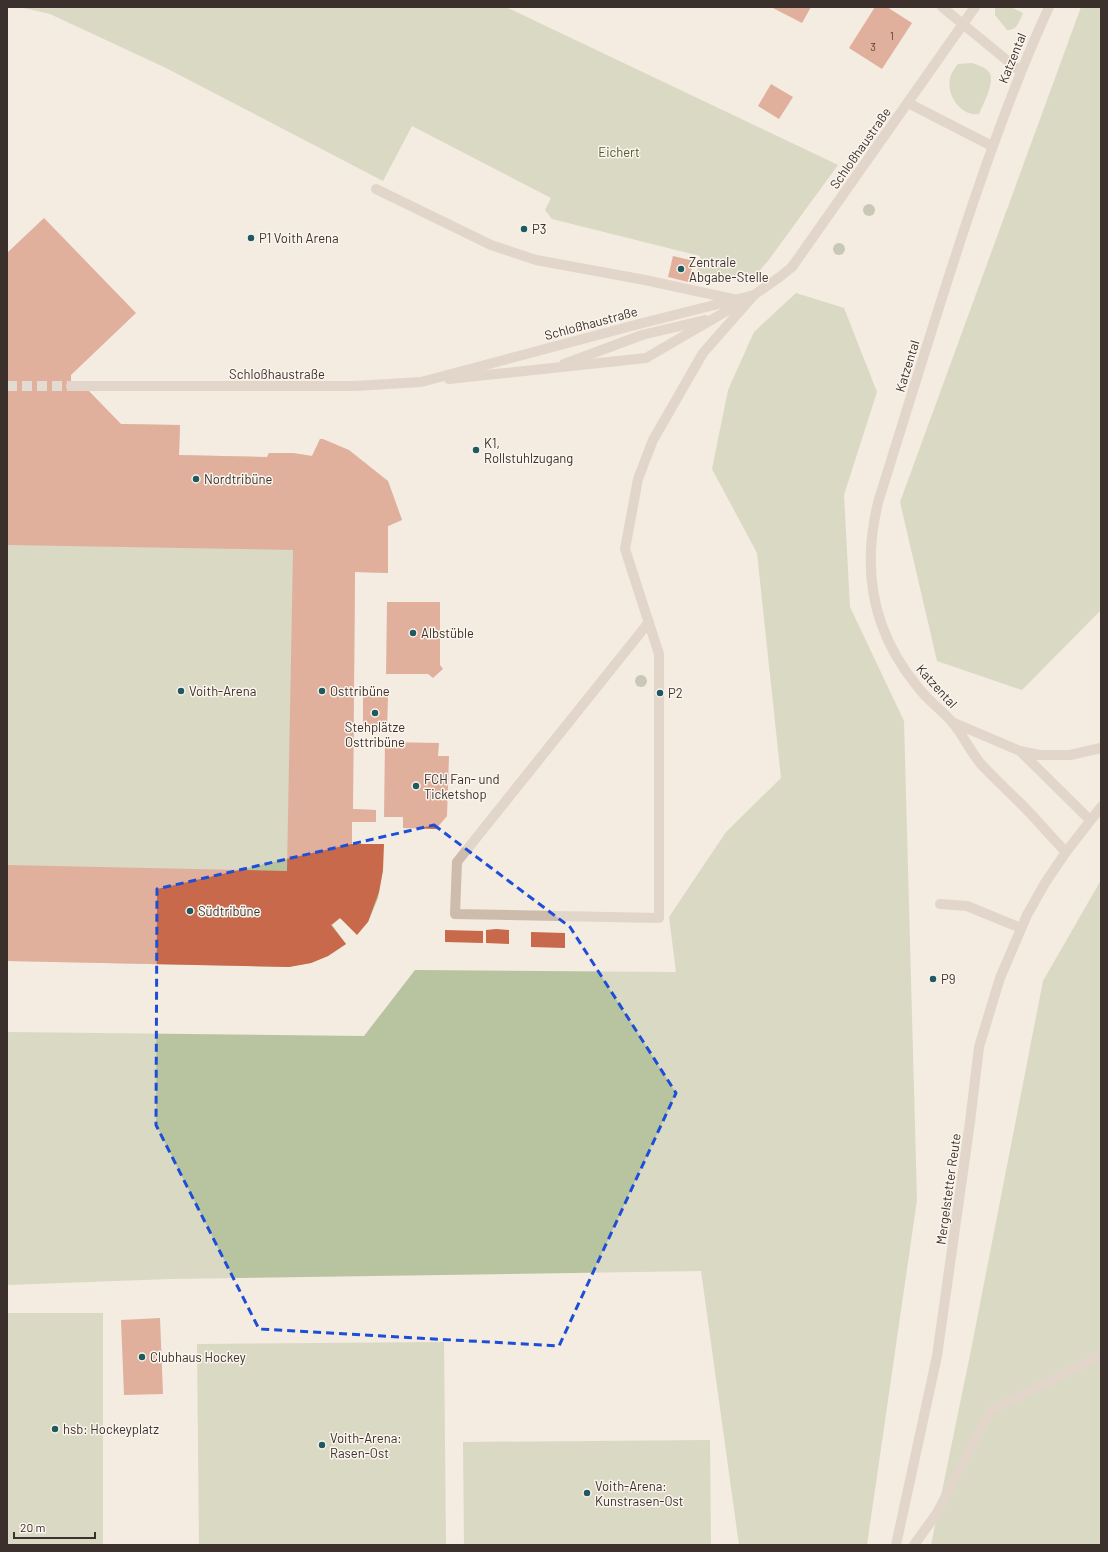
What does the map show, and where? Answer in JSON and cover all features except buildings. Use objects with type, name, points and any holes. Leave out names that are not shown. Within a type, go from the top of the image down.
[{"type":"street","points":[[942,7],[1020,71]]},
{"type":"street","name":"Schloßhaustraße","points":[[71,386],[355,386],[425,381],[754,295],[792,267],[975,7]]},
{"type":"street","name":"Katzental","points":[[1048,7],[1020,71],[992,146],[941,299],[873,521],[870,541],[870,566],[871,588],[882,627],[895,654],[917,687],[952,722],[979,761],[1066,852]]},
{"type":"street","points":[[908,102],[992,146]]},
{"type":"street","points":[[376,189],[491,245],[536,260],[645,280],[736,300]]},
{"type":"street","points":[[425,381],[646,358],[754,295]]},
{"type":"street","points":[[649,622],[457,862],[455,914],[659,918],[659,654],[649,622],[625,549],[638,479],[653,440],[703,353],[754,295]]},
{"type":"street","points":[[549,369],[642,335],[715,318]]},
{"type":"street","name":"Katzental","points":[[952,722],[1020,751],[1039,755],[1070,755],[1101,748]]},
{"type":"street","name":"Katzental","points":[[1020,751],[1090,820]]},
{"type":"street","points":[[1066,852],[1101,807]]},
{"type":"street","name":"Mergelstetter Reute","points":[[896,1545],[937,1356],[979,1047],[1000,978],[1021,928],[1045,883],[1066,852]]},
{"type":"street","points":[[940,904],[967,906],[1021,928]]},
{"type":"street","points":[[914,1545],[937,1513],[991,1410],[1101,1355]]},
{"type":"highlighted area","points":[[434,825],[570,927],[676,1093],[559,1346],[259,1329],[156,1125],[157,889]]},
{"type":"green space","name":"Eichert","points":[[19,7],[506,7],[838,165],[768,261],[754,277],[732,280],[697,273],[700,256],[552,219],[545,210],[551,198],[412,126],[383,181],[166,68],[50,14]]},
{"type":"green space","points":[[995,7],[1011,7],[1023,13],[1016,27],[1011,30],[1007,30],[995,15]]},
{"type":"green space","points":[[1081,7],[1101,7],[1101,610],[1022,690],[937,661],[900,502]]},
{"type":"green space","points":[[972,63],[986,69],[991,76],[990,87],[979,114],[966,112],[956,104],[949,85],[951,74],[958,64]]},
{"type":"green space","points":[[796,293],[844,308],[877,392],[844,495],[850,607],[904,721],[917,1200],[867,1545],[739,1545],[701,1271],[170,1279],[7,1285],[7,1032],[364,1036],[415,970],[676,972],[669,917],[726,832],[781,778],[757,553],[712,469],[728,390],[754,332]]},
{"type":"green space","name":"Voith-Arena","points":[[7,405],[121,424],[180,425],[179,455],[267,457],[269,453],[293,453],[312,456],[320,439],[388,481],[402,520],[388,526],[388,573],[355,572],[353,809],[376,810],[376,822],[352,822],[352,844],[383,870],[378,898],[368,922],[340,918],[332,925],[346,944],[328,956],[311,963],[289,967],[7,961]]},
{"type":"green space","points":[[1101,880],[1101,1545],[931,1545],[972,1345],[1043,981]]},
{"type":"green space","name":"hsb: Hockeyplatz","points":[[7,1313],[103,1313],[103,1545],[7,1545]]},
{"type":"green space","name":"Voith-Arena: Rasen-Ost","points":[[444,1342],[446,1545],[199,1545],[197,1344]]},
{"type":"green space","name":"Voith-Arena: Kunstrasen-Ost","points":[[710,1440],[711,1545],[464,1545],[463,1442]]},
{"type":"tunnel","points":[[7,386],[71,386]]},
{"type":"place","name":"P3","points":[[524,229]]},
{"type":"place","name":"P1 Voith Arena","points":[[251,238]]},
{"type":"place","name":"Zentrale Abgabe-Stelle","points":[[681,269]]},
{"type":"place","name":"K1, Rollstuhlzugang","points":[[476,450]]},
{"type":"place","name":"Nordtribüne","points":[[196,479]]},
{"type":"place","name":"Albstüble","points":[[413,633]]},
{"type":"place","name":"Voith-Arena","points":[[181,691]]},
{"type":"place","name":"Osttribüne","points":[[322,691]]},
{"type":"place","name":"P2","points":[[660,693]]},
{"type":"place","name":"Stehplätze Osttribüne","points":[[375,713]]},
{"type":"place","name":"FCH Fan- und Ticketshop","points":[[416,786]]},
{"type":"place","name":"Südtribüne","points":[[190,911]]},
{"type":"place","name":"P9","points":[[933,979]]},
{"type":"place","name":"Clubhaus Hockey","points":[[142,1357]]},
{"type":"place","name":"hsb: Hockeyplatz","points":[[55,1429]]},
{"type":"place","name":"Voith-Arena: Rasen-Ost","points":[[322,1445]]},
{"type":"place","name":"Voith-Arena: Kunstrasen-Ost","points":[[587,1493]]}]
